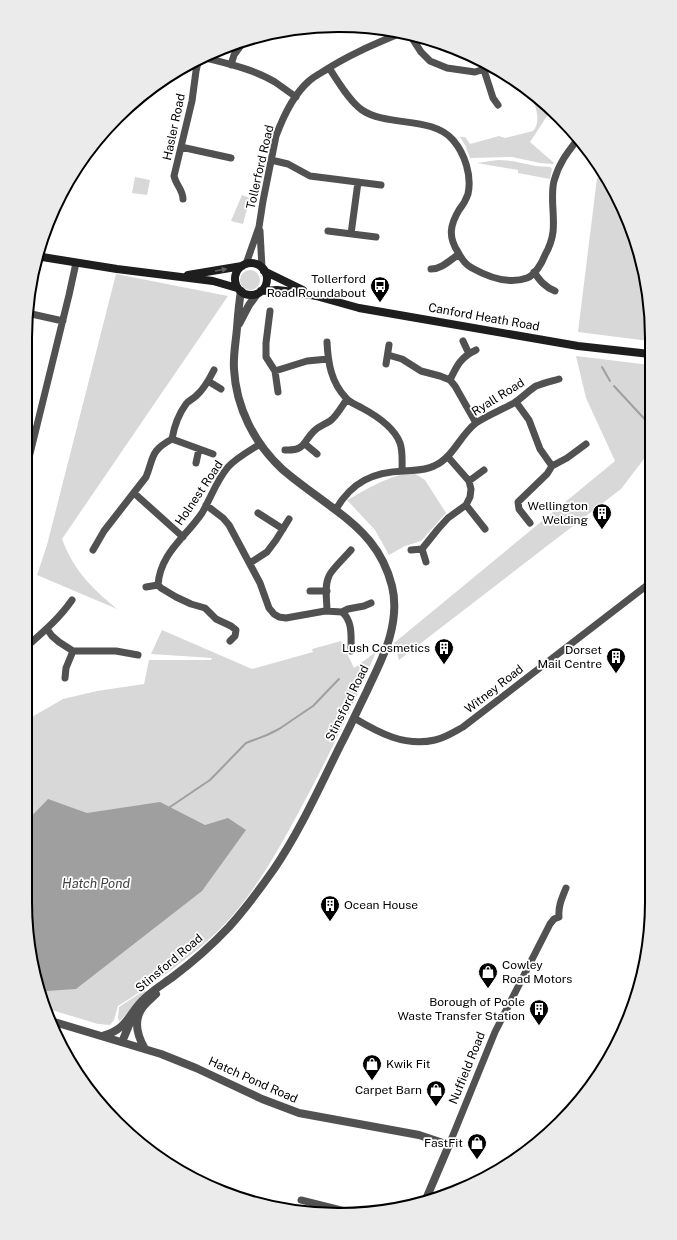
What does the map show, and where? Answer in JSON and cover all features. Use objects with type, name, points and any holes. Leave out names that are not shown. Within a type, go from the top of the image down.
[{"type":"main road","points":[[43,257],[76,263],[171,276],[213,281],[239,289],[248,295],[259,293],[266,284],[263,270],[255,264],[202,273],[171,276]]},
{"type":"main road","points":[[239,289],[235,278],[236,273],[244,265]]},
{"type":"main road","name":"Canford Heath Road","points":[[263,270],[316,296]]},
{"type":"main road","name":"Canford Heath Road","points":[[259,293],[288,291],[316,296],[358,308],[578,346],[645,353]]},
{"type":"street","name":"Tollerford Road","points":[[244,265],[259,227],[271,160],[279,127],[296,97],[309,80],[353,55],[392,37]]},
{"type":"street","points":[[414,41],[430,61],[447,68],[475,72],[484,70],[493,98],[498,105]]},
{"type":"street","points":[[231,65],[234,55],[239,48]]},
{"type":"street","name":"Hasler Road","points":[[211,60],[262,76],[275,82],[296,97]]},
{"type":"street","name":"Hasler Road","points":[[183,199],[183,194],[174,176],[192,101],[197,67]]},
{"type":"street","points":[[329,68],[353,101],[364,112],[376,117],[408,122],[437,129],[452,139],[456,144],[465,162],[469,177],[466,199],[453,222],[451,238],[459,254],[468,266],[484,275],[497,279],[514,280],[528,278],[543,260],[553,233],[554,182],[565,156],[575,143]]},
{"type":"street","points":[[181,147],[231,158]]},
{"type":"street","points":[[271,160],[288,164],[310,176],[381,185]]},
{"type":"street","points":[[351,234],[358,182]]},
{"type":"street","name":"Tollerford Road","points":[[259,227],[263,270]]},
{"type":"street","points":[[328,231],[376,237]]},
{"type":"street","points":[[431,269],[437,269],[443,266],[459,254]]},
{"type":"street","points":[[32,449],[76,263]]},
{"type":"street","points":[[534,272],[547,288],[555,291]]},
{"type":"street","name":"Stinsford Road","points":[[102,1036],[112,1034],[120,1029],[145,998],[197,959],[228,928],[275,868],[309,808],[354,718],[380,664],[391,634],[394,611],[393,589],[380,555],[369,539],[354,524],[282,469],[260,444],[244,414],[235,384],[234,368],[239,289]]},
{"type":"street","name":"Stinsford Road","points":[[237,328],[242,317],[259,293]]},
{"type":"street","points":[[270,311],[266,343],[266,357],[275,371],[278,392]]},
{"type":"street","points":[[33,315],[63,321]]},
{"type":"street","points":[[463,341],[469,354]]},
{"type":"street","points":[[327,342],[331,374],[347,399],[368,411],[386,424],[396,434],[401,444],[402,471]]},
{"type":"street","points":[[386,364],[389,345]]},
{"type":"street","points":[[450,380],[461,361],[476,350]]},
{"type":"street","points":[[388,355],[402,359],[421,371],[450,380],[476,423]]},
{"type":"street","points":[[275,371],[307,361],[328,358]]},
{"type":"street","points":[[172,440],[179,415],[187,403],[194,398],[208,381],[214,370]]},
{"type":"street","name":"Ryall Road","points":[[336,510],[342,498],[360,482],[371,477],[402,471],[425,470],[436,466],[448,456],[459,441],[476,423],[516,402],[537,386],[559,379]]},
{"type":"street","points":[[208,381],[221,389]]},
{"type":"street","points":[[285,450],[294,451],[305,444],[313,432],[320,426],[330,421],[347,399]]},
{"type":"street","points":[[516,402],[529,420],[540,449],[552,466]]},
{"type":"street","points":[[93,550],[104,531],[146,477],[152,457],[156,450],[163,444],[172,440],[213,454]]},
{"type":"street","name":"Holnest Road","points":[[158,585],[159,573],[172,547],[191,528],[206,505],[222,475],[229,466],[260,444]]},
{"type":"street","points":[[305,444],[317,454]]},
{"type":"street","points":[[530,523],[519,510],[518,502],[547,474],[552,466],[567,458],[586,444]]},
{"type":"street","points":[[196,463],[199,449]]},
{"type":"street","points":[[411,550],[422,549],[448,518],[466,505],[470,497],[471,489],[469,481],[448,456]]},
{"type":"street","points":[[469,481],[484,470]]},
{"type":"street","points":[[134,494],[183,537]]},
{"type":"street","points":[[206,505],[223,518],[229,525],[260,583],[269,608],[279,617],[286,618],[327,611],[342,612],[370,603]]},
{"type":"street","points":[[466,505],[485,529]]},
{"type":"street","points":[[258,512],[283,529]]},
{"type":"street","points":[[250,563],[267,552],[289,519]]},
{"type":"street","points":[[422,549],[426,562]]},
{"type":"street","points":[[327,611],[328,577],[351,550]]},
{"type":"street","points":[[146,587],[158,585],[160,588],[176,597],[191,604],[205,608],[216,619],[236,630],[235,636],[230,641]]},
{"type":"street","name":"Witney Road","points":[[354,718],[382,734],[406,741],[422,742],[436,740],[450,734],[463,727],[645,587]]},
{"type":"street","points":[[310,591],[327,591]]},
{"type":"street","points":[[32,642],[48,629],[66,610],[72,600]]},
{"type":"street","points":[[342,612],[348,617],[350,623],[351,651]]},
{"type":"street","points":[[48,629],[52,636],[73,651],[116,651],[138,655]]},
{"type":"street","points":[[65,678],[66,668],[73,651]]},
{"type":"street","name":"Nuffield Road","points":[[428,1195],[495,1032],[550,924],[554,919],[559,918],[558,910],[566,888]]},
{"type":"street","points":[[144,1049],[138,1033],[136,1021],[141,1010],[172,978]]},
{"type":"street","name":"Stinsford Road","points":[[122,1042],[137,1007]]},
{"type":"street","name":"Hatch Pond Road","points":[[57,1023],[161,1054],[196,1068],[262,1099],[299,1113],[419,1135],[449,1145]]},
{"type":"street","points":[[301,1200],[332,1208]]},
{"type":"shaded area","points":[[534,102],[548,115],[530,142],[554,163],[553,164],[540,163],[512,157],[470,158],[460,137],[465,137],[470,144],[499,136],[505,138],[533,131],[537,123]]},
{"type":"shaded area","points":[[498,160],[550,167],[552,169],[550,179],[518,173],[518,170],[477,163]]},
{"type":"shaded area","points":[[135,177],[150,180],[147,195],[132,193]]},
{"type":"shaded area","points":[[599,177],[604,185],[622,221],[635,259],[642,298],[645,340],[578,332],[597,178]]},
{"type":"shaded area","points":[[242,195],[250,198],[243,224],[231,221]]},
{"type":"shaded area","points":[[250,270],[257,273],[260,280],[257,287],[250,290],[243,287],[240,280],[243,273]]},
{"type":"shaded area","points":[[116,274],[228,296],[62,539],[78,570],[100,594],[117,609],[37,575],[47,545]]},
{"type":"shaded area","points":[[576,356],[645,364],[645,458],[621,489],[399,660],[394,643],[615,461],[586,398]]},
{"type":"shaded area","points":[[407,473],[414,473],[425,480],[446,513],[421,541],[405,546],[389,555],[375,530],[347,500],[383,481]]},
{"type":"shaded area","points":[[162,630],[252,669],[313,652],[312,649],[341,641],[354,668],[376,652],[348,715],[306,798],[271,861],[253,889],[233,915],[211,938],[159,979],[118,1006],[114,1020],[110,1025],[98,1024],[52,1010],[42,981],[35,942],[32,902],[32,717],[63,699],[97,691],[144,684],[149,660],[211,660],[212,658],[151,654]]},
{"type":"shaded area","points":[[145,990],[146,992],[119,1021],[119,1007]]},
{"type":"water","name":"Hatch Pond","points":[[48,799],[87,813],[160,802],[205,825],[228,818],[246,830],[202,891],[76,989],[47,991],[45,990],[42,981],[33,922],[32,816]]},
{"type":"waterway","points":[[602,367],[610,381]]},
{"type":"waterway","points":[[614,386],[645,420]]},
{"type":"waterway","points":[[170,807],[210,780],[246,743],[279,729],[313,706],[339,679]]},
{"type":"place","name":"Tollerford Road Roundabout","points":[[380,303]]},
{"type":"place","name":"Wellington Welding","points":[[602,530]]},
{"type":"place","name":"Lush Cosmetics","points":[[444,665]]},
{"type":"place","name":"Dorset Mail Centre","points":[[616,674]]},
{"type":"place","name":"Ocean House","points":[[330,922]]},
{"type":"place","name":"Cowley Road Motors","points":[[488,989]]},
{"type":"place","name":"Borough of Poole Waste Transfer Station","points":[[539,1026]]},
{"type":"place","name":"Kwik Fit","points":[[372,1081]]},
{"type":"place","name":"Carpet Barn","points":[[436,1107]]},
{"type":"place","name":"FastFit","points":[[477,1160]]}]
